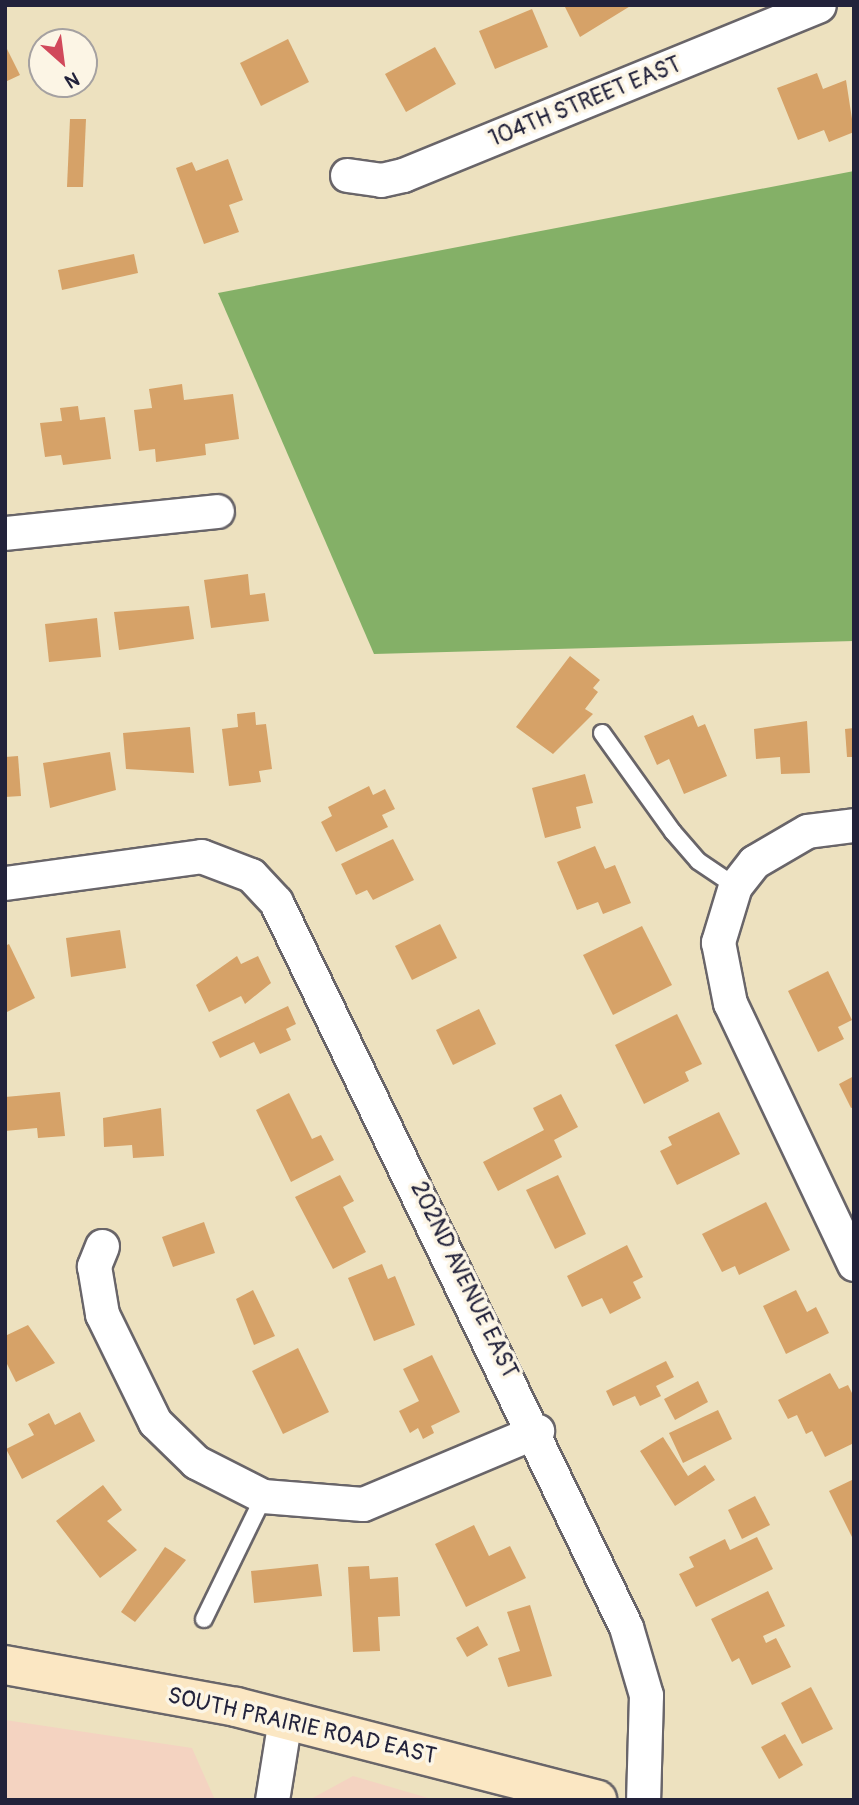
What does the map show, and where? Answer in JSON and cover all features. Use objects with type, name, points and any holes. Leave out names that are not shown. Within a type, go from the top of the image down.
[{"type":"main road","name":"SOUTH PRAIRIE ROAD EAST","points":[[5,1665],[285,1719],[597,1800]]},
{"type":"street","name":"104TH STREET EAST","points":[[346,175],[381,180],[403,174],[819,5]]},
{"type":"street","points":[[5,533],[217,511]]},
{"type":"street","points":[[854,825],[780,842],[735,886],[722,917],[720,974],[854,1264]]},
{"type":"street","name":"202ND AVENUE EAST","points":[[5,883],[155,860],[201,856],[251,875],[295,931],[537,1431],[640,1669],[648,1721],[643,1800]]},
{"type":"street","points":[[102,1246],[94,1266],[102,1314],[155,1422],[196,1462],[264,1496],[363,1504],[537,1431]]},
{"type":"street","points":[[272,1800],[285,1719]]},
{"type":"lane","points":[[602,733],[690,851],[735,886]]},
{"type":"lane","points":[[204,1619],[264,1496]]},
{"type":"shaded area","points":[[5,1720],[192,1748],[215,1800],[5,1800]]},
{"type":"shaded area","points":[[353,1776],[435,1800],[309,1800]]},
{"type":"green space","points":[[854,171],[854,641],[374,654],[218,293]]},
{"type":"building","points":[[564,5],[632,5],[580,37]]},
{"type":"building","points":[[532,9],[548,47],[495,69],[479,31]]},
{"type":"building","points":[[288,39],[309,82],[261,106],[240,63]]},
{"type":"building","points":[[5,45],[20,75],[5,82]]},
{"type":"building","points":[[435,47],[456,84],[406,112],[385,74]]},
{"type":"building","points":[[817,73],[823,89],[846,80],[854,132],[829,142],[824,130],[798,140],[777,88]]},
{"type":"building","points":[[70,119],[86,119],[83,187],[67,187]]},
{"type":"building","points":[[228,159],[243,200],[229,205],[239,232],[204,244],[176,168],[192,162],[196,171]]},
{"type":"building","points":[[134,254],[138,273],[62,290],[58,270]]},
{"type":"building","points":[[182,384],[184,400],[233,394],[239,439],[205,444],[206,455],[156,462],[155,449],[139,451],[134,410],[152,408],[149,389]]},
{"type":"building","points":[[78,406],[80,420],[105,417],[111,459],[63,465],[61,455],[45,457],[40,423],[62,421],[60,408]]},
{"type":"building","points":[[248,574],[250,595],[265,593],[269,621],[211,628],[204,580]]},
{"type":"building","points":[[189,606],[194,639],[119,650],[114,612]]},
{"type":"building","points":[[97,618],[101,657],[49,662],[45,624]]},
{"type":"building","points":[[570,656],[600,680],[593,688],[598,692],[585,709],[593,714],[553,754],[516,727]]},
{"type":"building","points":[[255,712],[256,725],[266,724],[272,769],[259,771],[261,782],[229,786],[222,729],[238,727],[237,714]]},
{"type":"building","points":[[693,715],[698,727],[705,724],[727,776],[684,794],[669,759],[657,765],[644,736]]},
{"type":"building","points":[[807,721],[810,773],[781,774],[780,757],[756,759],[754,729]]},
{"type":"building","points":[[190,727],[194,773],[126,769],[123,733]]},
{"type":"building","points":[[854,728],[854,757],[847,757],[845,729]]},
{"type":"building","points":[[110,752],[116,790],[50,808],[43,763]]},
{"type":"building","points":[[18,756],[21,796],[5,797],[5,757]]},
{"type":"building","points":[[585,774],[593,803],[576,807],[581,828],[545,838],[532,788]]},
{"type":"building","points":[[369,786],[373,795],[385,789],[395,809],[382,815],[388,827],[336,852],[321,822],[332,816],[328,807]]},
{"type":"building","points":[[393,839],[414,880],[373,900],[367,890],[356,895],[341,864]]},
{"type":"building","points":[[595,846],[605,869],[615,865],[631,903],[603,914],[598,902],[577,910],[557,862]]},
{"type":"building","points":[[440,924],[457,958],[412,980],[395,946]]},
{"type":"building","points":[[642,926],[672,985],[613,1015],[583,955]]},
{"type":"building","points":[[120,930],[126,968],[71,977],[66,938]]},
{"type":"building","points":[[9,944],[35,998],[5,1013],[5,946]]},
{"type":"building","points":[[237,956],[241,964],[258,956],[271,983],[245,1004],[241,996],[209,1012],[196,985]]},
{"type":"building","points":[[828,971],[852,1020],[838,1027],[844,1039],[818,1052],[788,991]]},
{"type":"building","points":[[288,1006],[296,1024],[286,1029],[291,1040],[260,1054],[254,1042],[220,1058],[212,1042]]},
{"type":"building","points":[[479,1009],[496,1044],[453,1065],[436,1030]]},
{"type":"building","points":[[677,1014],[702,1064],[685,1072],[689,1081],[644,1104],[615,1045]]},
{"type":"building","points":[[854,1076],[854,1107],[851,1108],[839,1084]]},
{"type":"building","points":[[60,1092],[65,1136],[38,1138],[37,1128],[5,1131],[5,1097]]},
{"type":"building","points":[[289,1093],[312,1139],[321,1135],[334,1160],[291,1182],[256,1110]]},
{"type":"building","points":[[561,1094],[578,1127],[554,1140],[562,1157],[498,1191],[483,1162],[544,1130],[533,1108]]},
{"type":"building","points":[[161,1108],[164,1156],[133,1158],[132,1145],[104,1147],[103,1118]]},
{"type":"building","points":[[719,1112],[740,1154],[677,1185],[660,1151],[672,1145],[668,1137]]},
{"type":"building","points":[[340,1175],[354,1201],[343,1207],[366,1252],[333,1269],[295,1197]]},
{"type":"building","points":[[558,1175],[586,1234],[555,1249],[526,1190]]},
{"type":"building","points":[[766,1202],[790,1250],[739,1275],[735,1266],[722,1272],[702,1234]]},
{"type":"building","points":[[204,1222],[215,1253],[173,1267],[162,1237]]},
{"type":"building","points":[[627,1245],[643,1277],[633,1282],[641,1298],[610,1314],[602,1298],[582,1307],[567,1276]]},
{"type":"building","points":[[382,1264],[388,1279],[395,1276],[415,1325],[374,1341],[348,1278]]},
{"type":"building","points":[[253,1290],[275,1336],[254,1345],[236,1299]]},
{"type":"building","points":[[796,1290],[807,1312],[816,1307],[829,1333],[786,1354],[763,1306]]},
{"type":"building","points":[[28,1325],[55,1363],[16,1382],[5,1360],[5,1336]]},
{"type":"building","points":[[298,1348],[329,1412],[283,1434],[252,1371]]},
{"type":"building","points":[[432,1355],[460,1412],[431,1426],[434,1433],[423,1439],[418,1428],[410,1433],[399,1411],[419,1401],[403,1369]]},
{"type":"building","points":[[666,1361],[674,1377],[656,1386],[661,1396],[640,1406],[635,1396],[613,1406],[606,1391]]},
{"type":"building","points":[[830,1373],[839,1389],[848,1385],[854,1397],[854,1443],[825,1457],[812,1431],[806,1434],[797,1415],[788,1419],[778,1400]]},
{"type":"building","points":[[698,1381],[708,1402],[675,1420],[664,1399]]},
{"type":"building","points":[[718,1410],[732,1439],[683,1463],[669,1433]]},
{"type":"building","points":[[80,1412],[95,1441],[22,1479],[6,1449],[34,1435],[28,1424],[49,1413],[55,1425]]},
{"type":"building","points":[[663,1437],[688,1476],[705,1465],[715,1480],[675,1506],[640,1451]]},
{"type":"building","points":[[854,1479],[854,1541],[829,1491]]},
{"type":"building","points":[[103,1485],[122,1510],[107,1521],[137,1550],[100,1578],[56,1521]]},
{"type":"building","points":[[755,1496],[770,1525],[742,1539],[728,1510]]},
{"type":"building","points":[[474,1525],[489,1556],[510,1546],[526,1578],[466,1607],[435,1544]]},
{"type":"building","points":[[757,1537],[773,1569],[696,1607],[679,1574],[694,1567],[689,1557],[725,1539],[730,1550]]},
{"type":"building","points":[[165,1547],[186,1560],[135,1622],[121,1612]]},
{"type":"building","points":[[318,1564],[322,1596],[254,1603],[251,1571]]},
{"type":"building","points":[[369,1566],[370,1579],[398,1577],[400,1616],[378,1617],[380,1651],[353,1652],[348,1567]]},
{"type":"building","points":[[768,1591],[785,1626],[763,1636],[766,1643],[776,1638],[791,1667],[752,1685],[739,1658],[732,1662],[711,1619]]},
{"type":"building","points":[[530,1605],[552,1676],[508,1687],[498,1658],[520,1651],[507,1612]]},
{"type":"building","points":[[478,1626],[488,1645],[467,1657],[456,1638]]},
{"type":"building","points":[[811,1687],[833,1729],[802,1744],[781,1703]]},
{"type":"building","points":[[785,1734],[803,1765],[779,1779],[761,1747]]}]
